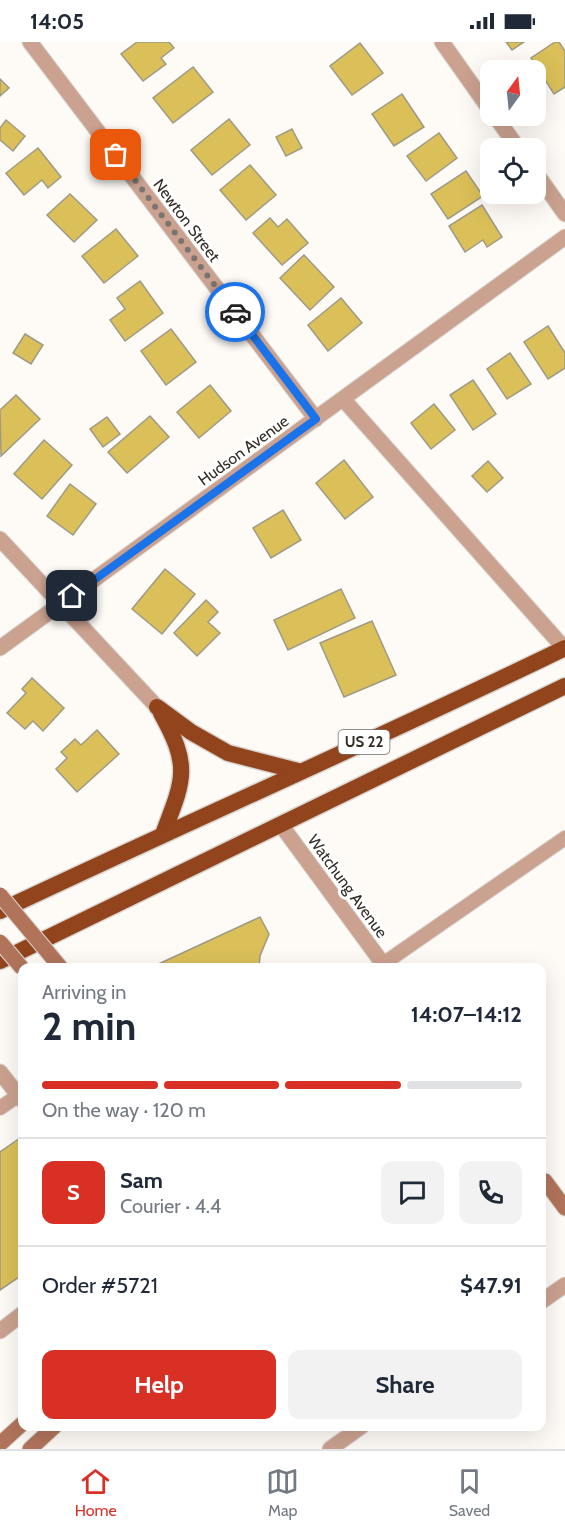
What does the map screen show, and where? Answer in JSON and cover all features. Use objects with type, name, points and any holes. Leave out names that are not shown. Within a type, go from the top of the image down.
[{"type":"highway","name":"US 22","points":[[0,911],[298,771],[448,705],[565,648]]},
{"type":"highway","name":"US 22","points":[[0,961],[565,686]]},
{"type":"highway","points":[[157,707],[191,732],[228,753],[298,771]]},
{"type":"highway","points":[[157,707],[175,738],[183,766],[179,794],[163,834]]},
{"type":"main road","points":[[0,895],[57,963]]},
{"type":"main road","points":[[0,942],[18,963]]},
{"type":"main road","points":[[546,1184],[565,1208]]},
{"type":"main road","points":[[0,1444],[18,1428]]},
{"type":"main road","points":[[30,1449],[50,1431]]},
{"type":"street","name":"Newton Street","points":[[30,42],[316,419]]},
{"type":"street","points":[[442,42],[480,96]]},
{"type":"street","points":[[546,187],[565,214]]},
{"type":"street","name":"Hudson Avenue","points":[[0,648],[565,237]]},
{"type":"street","points":[[344,399],[565,648]]},
{"type":"street","points":[[0,539],[157,707]]},
{"type":"street","name":"Watchung Avenue","points":[[281,825],[382,963]]},
{"type":"street","points":[[0,1072],[18,1094]]},
{"type":"street","points":[[546,1298],[565,1285]]},
{"type":"street","points":[[0,1331],[18,1317]]},
{"type":"street","points":[[330,1449],[355,1431]]},
{"type":"lane","points":[[388,963],[565,838]]},
{"type":"lane","points":[[0,1108],[18,1099]]},
{"type":"building","points":[[137,42],[169,42],[174,48],[161,58],[166,64],[143,81],[121,54]]},
{"type":"building","points":[[506,42],[524,42],[512,50]]},
{"type":"building","points":[[555,42],[559,42],[565,51],[565,87],[554,94],[546,81],[546,60],[532,60],[531,58]]},
{"type":"building","points":[[360,43],[383,73],[352,95],[330,66]]},
{"type":"building","points":[[193,67],[213,92],[173,123],[153,98]]},
{"type":"building","points":[[0,79],[9,88],[0,96]]},
{"type":"building","points":[[402,94],[424,127],[394,146],[372,114]]},
{"type":"building","points":[[229,119],[250,145],[212,175],[191,150]]},
{"type":"building","points":[[6,120],[25,136],[13,151],[0,140],[0,128]]},
{"type":"building","points":[[292,129],[302,148],[286,156],[276,137]]},
{"type":"building","points":[[439,133],[457,158],[426,181],[407,156]]},
{"type":"building","points":[[38,148],[61,177],[48,188],[42,180],[24,195],[6,173]]},
{"type":"building","points":[[250,165],[276,195],[246,220],[220,190]]},
{"type":"building","points":[[466,171],[480,192],[480,198],[448,219],[431,194]]},
{"type":"building","points":[[70,194],[97,220],[74,242],[47,215]]},
{"type":"building","points":[[482,205],[502,237],[487,247],[483,240],[465,252],[449,226]]},
{"type":"building","points":[[270,218],[278,227],[287,219],[308,243],[282,265],[253,233]]},
{"type":"building","points":[[116,229],[138,256],[104,283],[82,256]]},
{"type":"building","points":[[304,255],[334,287],[310,310],[280,278]]},
{"type":"building","points":[[140,281],[163,313],[125,341],[110,320],[125,309],[117,298]]},
{"type":"building","points":[[341,298],[362,323],[328,351],[308,325]]},
{"type":"building","points":[[548,326],[565,353],[565,368],[548,379],[524,342]]},
{"type":"building","points":[[171,329],[196,362],[166,385],[141,351]]},
{"type":"building","points":[[25,334],[43,345],[31,364],[13,353]]},
{"type":"building","points":[[510,353],[531,384],[507,399],[487,369]]},
{"type":"building","points":[[473,380],[496,414],[473,430],[450,395]]},
{"type":"building","points":[[210,385],[231,411],[199,438],[177,412]]},
{"type":"building","points":[[16,395],[40,419],[1,456],[0,410]]},
{"type":"building","points":[[434,404],[455,430],[431,449],[411,423]]},
{"type":"building","points":[[150,416],[169,437],[127,473],[108,452]]},
{"type":"building","points":[[107,417],[120,434],[103,447],[90,429]]},
{"type":"building","points":[[44,440],[72,465],[42,499],[14,474]]},
{"type":"building","points":[[344,460],[373,497],[345,519],[316,483]]},
{"type":"building","points":[[488,461],[503,478],[487,492],[472,476]]},
{"type":"building","points":[[70,484],[96,504],[73,535],[47,516]]},
{"type":"building","points":[[283,510],[301,540],[271,558],[253,528]]},
{"type":"building","points":[[165,569],[195,594],[162,634],[132,609]]},
{"type":"building","points":[[341,589],[355,618],[288,650],[274,620]]},
{"type":"building","points":[[206,600],[218,612],[208,622],[220,633],[197,656],[174,633]]},
{"type":"building","points":[[372,621],[396,675],[344,697],[320,643]]},
{"type":"building","points":[[32,678],[64,708],[43,731],[33,721],[25,729],[7,713],[26,693],[22,689]]},
{"type":"building","points":[[97,730],[119,754],[77,792],[56,769],[67,758],[61,752],[75,739],[81,745]]},
{"type":"building","points":[[260,917],[269,934],[259,963],[161,963]]},
{"type":"building","points":[[18,1139],[18,1278],[0,1290],[0,1152]]},
{"type":"way so far","points":[[116,155],[235,312]]},
{"type":"route","points":[[72,596],[316,419],[235,312]]}]
